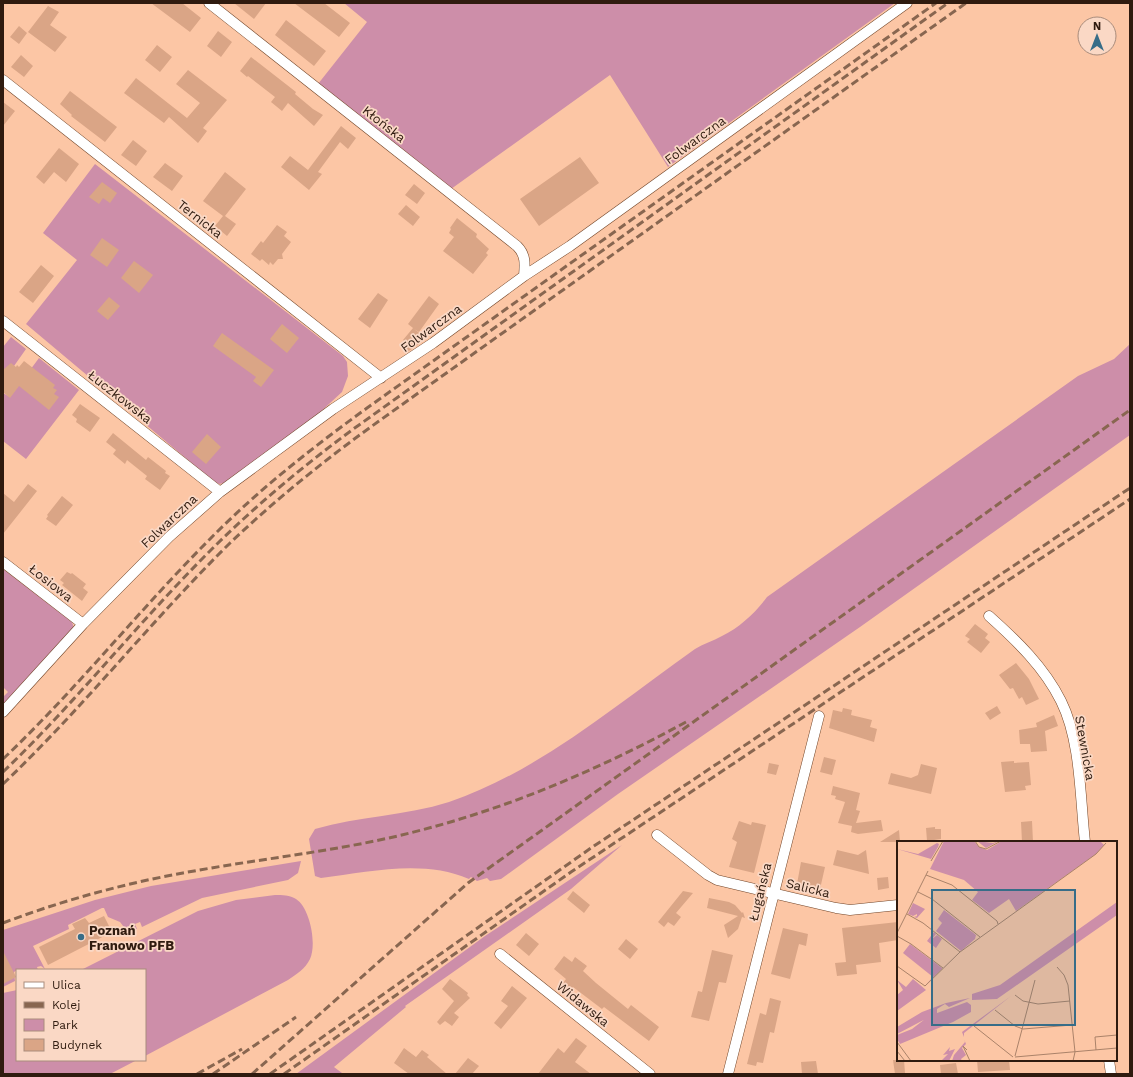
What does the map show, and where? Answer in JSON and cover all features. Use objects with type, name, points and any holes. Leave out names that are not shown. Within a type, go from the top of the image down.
[{"type":"street","name":"Kłońska","points":[[209,3],[517,246],[522,252],[525,260],[524,276]]},
{"type":"street","name":"Folwarczna","points":[[3,712],[83,624],[169,537],[220,492],[333,409],[433,344],[524,276],[570,246],[907,3]]},
{"type":"street","name":"Ternicka","points":[[3,80],[382,378]]},
{"type":"street","name":"Łuczkowska","points":[[3,321],[220,492]]},
{"type":"street","name":"Łosiowa","points":[[3,562],[83,624]]},
{"type":"street","name":"Stewnicka","points":[[988,616],[1028,653],[1049,681],[1061,702],[1072,733],[1076,755],[1085,841]]},
{"type":"street","name":"Ługańska","points":[[728,1074],[819,716]]},
{"type":"street","name":"Salicka","points":[[657,835],[716,880],[843,909],[897,905]]},
{"type":"street","name":"Widawska","points":[[500,954],[650,1074]]},
{"type":"street","points":[[1109,1074],[1110,1061]]},
{"type":"green space","points":[[344,3],[895,3],[668,167],[610,75],[451,189],[318,84],[367,22]]},
{"type":"green space","points":[[95,164],[343,356],[347,362],[348,376],[342,392],[316,416],[224,483],[219,484],[213,481],[26,324],[77,260],[43,233]]},
{"type":"green space","points":[[11,337],[26,349],[14,366],[3,370],[3,347]]},
{"type":"green space","points":[[1130,344],[1130,435],[860,627],[618,794],[501,879],[490,881],[487,878],[477,881],[471,877],[469,879],[451,873],[415,868],[377,870],[321,878],[315,876],[309,839],[315,829],[348,821],[432,807],[482,789],[515,773],[577,734],[695,649],[719,638],[741,624],[767,597],[1078,376],[1114,359]]},
{"type":"green space","points":[[39,358],[79,390],[26,459],[3,441],[3,393],[10,397]]},
{"type":"green space","points":[[3,569],[72,622],[74,628],[3,706],[3,697],[8,692],[3,687]]},
{"type":"green space","points":[[622,845],[571,889],[405,1006],[406,1007],[334,1067],[342,1073],[296,1074],[485,936]]},
{"type":"green space","points":[[301,861],[298,873],[288,880],[202,898],[142,927],[140,922],[135,924],[137,929],[127,931],[120,922],[108,917],[104,908],[102,908],[68,925],[69,929],[33,946],[45,969],[41,966],[37,967],[38,969],[16,969],[14,972],[15,981],[3,987],[3,930],[95,900],[151,886]]},
{"type":"green space","points":[[275,895],[296,899],[305,910],[311,927],[313,945],[310,959],[306,966],[288,980],[146,1055],[146,969],[83,969],[198,911],[236,900]]},
{"type":"green space","points":[[16,990],[16,1061],[135,1061],[110,1074],[3,1074],[3,993]]},
{"type":"building","points":[[151,3],[182,3],[201,18],[190,32]]},
{"type":"building","points":[[234,3],[266,3],[254,19]]},
{"type":"building","points":[[294,3],[324,3],[350,23],[339,37]]},
{"type":"building","points":[[48,6],[59,12],[50,25],[67,37],[55,52],[28,32]]},
{"type":"building","points":[[286,20],[326,51],[314,66],[275,35]]},
{"type":"building","points":[[19,26],[27,33],[19,44],[10,37]]},
{"type":"building","points":[[218,31],[232,42],[221,57],[207,46]]},
{"type":"building","points":[[157,45],[172,57],[160,72],[145,60]]},
{"type":"building","points":[[21,55],[33,66],[24,77],[11,67]]},
{"type":"building","points":[[251,57],[296,92],[295,94],[313,109],[323,115],[314,126],[288,103],[282,111],[271,102],[275,97],[240,71]]},
{"type":"building","points":[[188,70],[227,100],[203,128],[207,131],[198,143],[169,117],[164,123],[124,93],[136,78],[187,118],[200,103],[176,84]]},
{"type":"building","points":[[70,91],[117,127],[105,142],[71,116],[72,115],[60,104]]},
{"type":"building","points":[[3,102],[15,111],[3,126]]},
{"type":"building","points":[[341,126],[356,138],[348,149],[340,142],[318,172],[322,174],[309,190],[281,167],[290,156],[308,170]]},
{"type":"building","points":[[133,140],[147,151],[136,166],[121,155]]},
{"type":"building","points":[[59,148],[79,164],[66,182],[54,172],[44,184],[36,177]]},
{"type":"building","points":[[580,157],[599,183],[539,226],[520,199]]},
{"type":"building","points":[[165,163],[183,176],[172,191],[153,177]]},
{"type":"building","points":[[225,172],[246,189],[225,216],[236,224],[227,236],[215,226],[223,216],[203,201]]},
{"type":"building","points":[[102,182],[117,193],[110,203],[103,198],[99,204],[89,197]]},
{"type":"building","points":[[414,184],[425,193],[417,204],[405,195]]},
{"type":"building","points":[[406,205],[420,217],[413,226],[398,214]]},
{"type":"building","points":[[457,218],[477,234],[476,237],[489,249],[486,253],[488,255],[473,274],[443,251],[454,237],[449,233],[450,228]]},
{"type":"building","points":[[277,225],[287,232],[284,236],[291,242],[282,254],[283,259],[278,259],[273,265],[270,262],[269,265],[262,259],[260,261],[251,254],[261,241],[263,243]]},
{"type":"building","points":[[102,238],[119,250],[107,267],[90,255]]},
{"type":"building","points":[[134,261],[153,275],[139,293],[121,278]]},
{"type":"building","points":[[41,265],[54,276],[33,303],[19,292]]},
{"type":"building","points":[[378,293],[388,300],[370,328],[358,319]]},
{"type":"building","points":[[429,296],[439,304],[419,332],[414,329],[425,337],[419,344],[406,353],[402,349],[407,343],[403,340],[413,328],[408,324]]},
{"type":"building","points":[[109,297],[120,306],[108,320],[97,311]]},
{"type":"building","points":[[282,324],[299,338],[287,353],[270,339]]},
{"type":"building","points":[[222,333],[274,370],[261,387],[253,381],[256,377],[213,346]]},
{"type":"building","points":[[24,361],[55,385],[53,388],[57,390],[54,394],[59,397],[49,410],[19,386],[10,398],[3,392],[3,370],[11,363],[16,367],[17,365],[19,367]]},
{"type":"building","points":[[80,404],[100,418],[90,432],[76,422],[77,419],[72,415]]},
{"type":"building","points":[[113,433],[146,460],[148,457],[166,471],[165,473],[170,476],[160,490],[145,479],[147,476],[127,460],[125,464],[113,454],[116,450],[106,442]]},
{"type":"building","points":[[207,434],[221,447],[206,464],[192,452]]},
{"type":"building","points":[[28,484],[37,491],[3,534],[3,493],[14,502]]},
{"type":"building","points":[[62,496],[73,505],[56,526],[46,519],[48,516],[47,515]]},
{"type":"building","points":[[67,572],[72,573],[86,584],[83,588],[88,592],[82,601],[62,585],[64,583],[60,580]]},
{"type":"building","points":[[975,624],[988,634],[985,638],[990,642],[981,653],[967,642],[970,639],[965,636]]},
{"type":"building","points":[[1016,663],[1029,679],[1039,699],[1026,705],[1022,697],[1019,699],[1013,688],[1010,689],[999,675]]},
{"type":"building","points":[[997,706],[1001,713],[990,720],[985,713]]},
{"type":"building","points":[[843,708],[852,710],[851,715],[872,720],[870,727],[877,729],[874,742],[829,728],[833,710],[842,712]]},
{"type":"building","points":[[1054,715],[1058,726],[1045,731],[1047,751],[1031,752],[1030,744],[1020,744],[1019,730],[1037,727],[1036,723]]},
{"type":"building","points":[[824,757],[836,760],[832,775],[820,772]]},
{"type":"building","points":[[1014,761],[1014,763],[1029,762],[1031,785],[1025,786],[1026,790],[1005,792],[1001,762]]},
{"type":"building","points":[[769,763],[779,765],[776,775],[767,773]]},
{"type":"building","points":[[921,764],[937,768],[931,794],[888,784],[891,773],[911,778],[918,775]]},
{"type":"building","points":[[833,786],[860,793],[856,810],[860,811],[856,823],[881,820],[883,831],[858,834],[851,832],[852,826],[838,823],[845,802],[835,799],[836,796],[831,795]]},
{"type":"building","points":[[739,821],[751,825],[752,822],[766,825],[754,873],[729,867],[737,842],[732,839]]},
{"type":"building","points":[[1032,821],[1033,841],[1022,841],[1021,822]]},
{"type":"building","points":[[935,827],[935,829],[941,829],[941,839],[927,841],[926,828]]},
{"type":"building","points":[[899,830],[900,841],[880,842]]},
{"type":"building","points":[[837,850],[858,855],[866,850],[869,874],[833,865]]},
{"type":"building","points":[[801,862],[825,867],[820,889],[797,884]]},
{"type":"building","points":[[888,877],[889,888],[878,890],[877,878]]},
{"type":"building","points":[[573,891],[590,905],[584,913],[567,899]]},
{"type":"building","points":[[683,891],[693,893],[676,913],[681,917],[674,926],[668,922],[664,927],[658,922]]},
{"type":"building","points":[[709,898],[729,902],[735,905],[742,913],[743,912],[745,918],[742,917],[738,929],[728,938],[724,925],[738,916],[707,908]]},
{"type":"building","name":"Poznań Franowo PFB","points":[[104,916],[112,932],[48,965],[39,947],[75,929],[72,924],[85,918],[89,923]]},
{"type":"building","points":[[897,922],[897,940],[879,943],[881,962],[856,965],[857,974],[837,976],[835,963],[846,962],[842,928]]},
{"type":"building","points":[[783,928],[808,934],[806,946],[799,944],[790,979],[771,974]]},
{"type":"building","points":[[526,933],[539,944],[529,956],[516,945]]},
{"type":"building","points":[[626,939],[638,949],[630,959],[618,949]]},
{"type":"building","points":[[712,950],[733,955],[726,983],[719,982],[709,1021],[691,1017],[698,991],[702,992]]},
{"type":"building","points":[[3,951],[16,977],[3,984]]},
{"type":"building","points":[[564,956],[572,962],[575,957],[587,966],[583,971],[596,983],[628,1009],[631,1005],[659,1027],[649,1041],[604,1007],[602,1009],[573,987],[571,989],[563,983],[566,979],[554,969]]},
{"type":"building","points":[[450,979],[468,993],[467,995],[470,998],[454,1013],[459,1017],[452,1026],[445,1021],[440,1025],[437,1022],[454,1001],[442,989]]},
{"type":"building","points":[[512,986],[527,998],[501,1029],[494,1023],[508,1006],[501,1001]]},
{"type":"building","points":[[770,998],[781,1001],[774,1033],[770,1032],[763,1063],[757,1062],[756,1066],[747,1064],[760,1013],[766,1015]]},
{"type":"building","points":[[576,1038],[587,1046],[575,1062],[591,1074],[538,1074],[558,1048],[564,1053]]},
{"type":"building","points":[[404,1048],[416,1057],[422,1050],[429,1055],[427,1057],[447,1074],[409,1074],[394,1063]]},
{"type":"building","points":[[468,1058],[479,1066],[472,1074],[455,1074]]},
{"type":"building","points":[[893,1060],[904,1061],[905,1073],[895,1074]]},
{"type":"building","points":[[816,1061],[818,1074],[802,1074],[801,1062]]},
{"type":"building","points":[[977,1061],[1009,1061],[1010,1070],[978,1072]]},
{"type":"building","points":[[956,1063],[958,1074],[941,1074],[940,1065]]},
{"type":"railway","points":[[3,759],[56,706],[210,539],[247,503],[286,470],[367,408],[936,3]]},
{"type":"railway","points":[[3,772],[54,720],[201,560],[255,508],[312,460],[948,3]]},
{"type":"railway","points":[[3,784],[61,725],[200,573],[247,527],[302,480],[379,421],[966,3]]},
{"type":"railway","points":[[252,1074],[468,883],[1130,410]]},
{"type":"railway","points":[[270,1074],[591,848],[1130,488]]},
{"type":"railway","points":[[284,1074],[571,872],[1130,499]]},
{"type":"railway","points":[[3,923],[69,900],[137,882],[375,841],[456,820],[535,793],[573,777],[649,742],[686,722]]},
{"type":"railway","points":[[213,1074],[296,1017]]},
{"type":"railway","points":[[197,1074],[242,1049]]},
{"type":"place","name":"Poznań Franowo PFB","points":[[81,937]]}]
